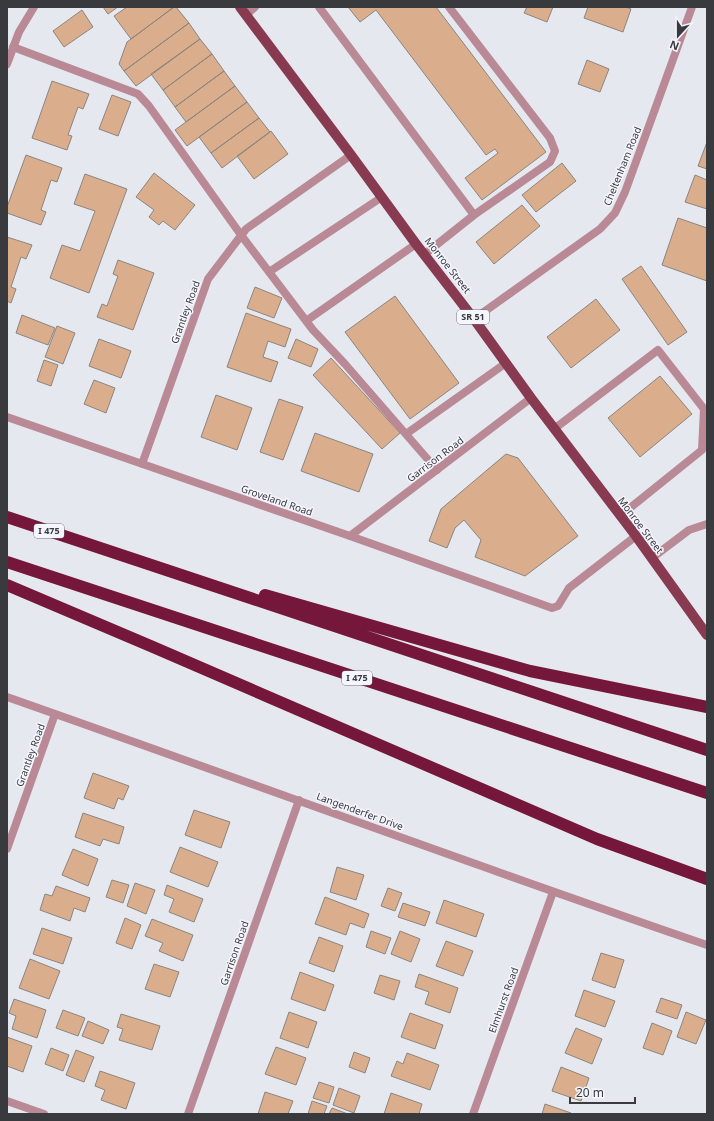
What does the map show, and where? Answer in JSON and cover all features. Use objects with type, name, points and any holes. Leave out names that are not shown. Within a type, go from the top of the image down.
[{"type":"highway","name":"I 475","points":[[7,517],[707,750]]},
{"type":"highway","points":[[90,545],[530,671],[707,707]]},
{"type":"highway","name":"I 475","points":[[7,562],[707,793]]},
{"type":"highway","points":[[7,585],[597,839],[707,879]]},
{"type":"main road","name":"Monroe Street","points":[[243,11],[416,244],[474,318],[554,429],[636,536],[705,633]]},
{"type":"street","points":[[7,64],[19,32],[34,7]]},
{"type":"street","points":[[243,11],[255,7]]},
{"type":"street","points":[[319,7],[474,215]]},
{"type":"street","points":[[425,254],[474,215],[550,162],[555,151],[550,138],[449,7]]},
{"type":"street","name":"Cheltenham Road","points":[[474,318],[600,229],[614,214],[625,192],[692,7]]},
{"type":"street","points":[[13,47],[138,94],[149,106],[241,235],[313,330],[345,364],[437,470]]},
{"type":"street","name":"Grantley Road","points":[[142,464],[208,279],[246,229],[351,155]]},
{"type":"street","points":[[269,272],[382,197]]},
{"type":"street","points":[[306,321],[416,244]]},
{"type":"street","points":[[554,429],[658,350],[704,409],[702,450],[620,516]]},
{"type":"street","points":[[406,434],[474,384],[506,363]]},
{"type":"street","name":"Garrison Road","points":[[350,536],[531,398]]},
{"type":"street","name":"Groveland Road","points":[[7,417],[552,608],[558,606],[569,588],[636,536]]},
{"type":"street","points":[[652,558],[689,530],[707,524]]},
{"type":"street","name":"Langenderfer Drive","points":[[7,696],[552,892],[707,945]]},
{"type":"street","name":"Grantley Road","points":[[7,849],[56,714]]},
{"type":"street","name":"Garrison Road","points":[[188,1114],[299,800]]},
{"type":"street","name":"Elmhurst Road","points":[[473,1114],[552,892]]},
{"type":"street","points":[[7,1101],[44,1114]]},
{"type":"building","points":[[103,7],[118,7],[108,14]]},
{"type":"building","points":[[127,7],[174,7],[131,39],[114,16]]},
{"type":"building","points":[[176,7],[189,23],[124,71],[119,64],[127,42]]},
{"type":"building","points":[[348,7],[436,7],[546,152],[482,200],[465,178],[498,153],[495,149],[486,155],[376,10],[360,22]]},
{"type":"building","points":[[527,7],[553,7],[547,22],[524,13]]},
{"type":"building","points":[[588,7],[626,7],[631,9],[623,32],[584,18]]},
{"type":"building","points":[[82,10],[93,27],[64,47],[53,31]]},
{"type":"building","points":[[189,23],[200,39],[136,86],[124,71]]},
{"type":"building","points":[[200,39],[212,54],[163,90],[151,74]]},
{"type":"building","points":[[212,54],[224,71],[175,107],[163,90]]},
{"type":"building","points":[[587,60],[609,69],[600,92],[578,84]]},
{"type":"building","points":[[224,71],[235,86],[186,122],[175,107]]},
{"type":"building","points":[[52,81],[89,94],[83,109],[78,107],[68,135],[72,136],[67,150],[32,138]]},
{"type":"building","points":[[235,86],[247,102],[187,146],[175,130]]},
{"type":"building","points":[[112,95],[131,102],[118,136],[99,129]]},
{"type":"building","points":[[247,102],[259,118],[211,153],[199,137]]},
{"type":"building","points":[[259,118],[270,132],[222,168],[211,153]]},
{"type":"building","points":[[271,131],[288,154],[254,179],[237,156]]},
{"type":"building","points":[[707,142],[707,169],[698,166]]},
{"type":"building","points":[[26,155],[62,168],[57,182],[51,180],[41,210],[46,212],[41,225],[7,213],[7,207]]},
{"type":"building","points":[[562,163],[576,181],[536,212],[522,195]]},
{"type":"building","points":[[154,173],[195,205],[175,230],[163,221],[159,225],[149,217],[154,210],[136,197]]},
{"type":"building","points":[[85,174],[127,189],[89,293],[50,278],[62,245],[80,251],[95,211],[74,204]]},
{"type":"building","points":[[695,175],[707,180],[707,209],[685,202]]},
{"type":"building","points":[[522,205],[540,226],[494,264],[476,242]]},
{"type":"building","points":[[678,218],[707,228],[707,281],[662,265]]},
{"type":"building","points":[[7,237],[32,245],[26,259],[21,257],[11,287],[16,289],[11,303],[7,301]]},
{"type":"building","points":[[118,260],[154,273],[133,330],[97,317],[102,304],[107,306],[118,276],[113,274]]},
{"type":"building","points":[[641,266],[687,332],[668,345],[622,279]]},
{"type":"building","points":[[255,287],[282,298],[274,318],[247,308]]},
{"type":"building","points":[[395,296],[459,383],[410,419],[345,332]]},
{"type":"building","points":[[596,299],[620,330],[571,368],[547,337]]},
{"type":"building","points":[[246,313],[291,329],[285,347],[268,341],[263,357],[278,362],[271,382],[227,367]]},
{"type":"building","points":[[22,315],[55,328],[48,345],[16,333]]},
{"type":"building","points":[[57,326],[75,333],[63,364],[45,357]]},
{"type":"building","points":[[99,339],[131,351],[121,378],[89,366]]},
{"type":"building","points":[[296,339],[318,349],[311,367],[288,358]]},
{"type":"building","points":[[331,358],[400,433],[382,449],[313,375]]},
{"type":"building","points":[[44,360],[58,365],[51,386],[37,381]]},
{"type":"building","points":[[660,376],[692,414],[640,457],[608,418]]},
{"type":"building","points":[[94,380],[115,388],[106,413],[84,404]]},
{"type":"building","points":[[216,395],[252,408],[237,450],[201,437]]},
{"type":"building","points":[[279,399],[303,407],[283,460],[260,452]]},
{"type":"building","points":[[315,433],[373,454],[359,492],[301,471]]},
{"type":"building","points":[[506,454],[518,458],[578,536],[525,576],[475,557],[481,540],[464,520],[455,528],[447,548],[429,541],[441,509]]},
{"type":"building","points":[[93,773],[129,786],[123,800],[118,798],[114,809],[84,798]]},
{"type":"building","points":[[194,810],[230,822],[221,848],[185,835]]},
{"type":"building","points":[[83,813],[124,827],[119,844],[103,839],[100,846],[75,837]]},
{"type":"building","points":[[180,847],[218,862],[208,887],[170,872]]},
{"type":"building","points":[[73,849],[98,859],[88,886],[62,875]]},
{"type":"building","points":[[337,867],[364,875],[356,900],[330,892]]},
{"type":"building","points":[[112,880],[129,885],[123,903],[106,897]]},
{"type":"building","points":[[135,883],[155,890],[146,914],[127,906]]},
{"type":"building","points":[[167,885],[203,899],[194,922],[169,912],[174,899],[164,895]]},
{"type":"building","points":[[56,886],[90,898],[85,912],[74,908],[70,921],[40,910],[45,894],[52,896]]},
{"type":"building","points":[[388,888],[402,893],[395,911],[381,906]]},
{"type":"building","points":[[325,897],[369,914],[364,928],[350,923],[346,935],[315,924]]},
{"type":"building","points":[[444,900],[484,914],[476,937],[436,923]]},
{"type":"building","points":[[403,903],[430,912],[425,926],[398,917]]},
{"type":"building","points":[[125,918],[141,925],[132,949],[116,943]]},
{"type":"building","points":[[152,919],[193,935],[183,961],[159,951],[163,943],[145,936]]},
{"type":"building","points":[[42,928],[72,938],[63,964],[33,954]]},
{"type":"building","points":[[371,931],[391,938],[385,954],[366,947]]},
{"type":"building","points":[[400,931],[420,939],[411,962],[391,954]]},
{"type":"building","points":[[319,937],[343,946],[334,972],[309,963]]},
{"type":"building","points":[[446,941],[473,951],[463,976],[436,966]]},
{"type":"building","points":[[601,953],[624,960],[615,988],[592,980]]},
{"type":"building","points":[[30,959],[60,971],[49,999],[19,988]]},
{"type":"building","points":[[154,964],[179,972],[170,997],[145,989]]},
{"type":"building","points":[[300,972],[334,985],[325,1011],[291,999]]},
{"type":"building","points":[[419,974],[458,988],[450,1013],[425,1004],[429,992],[415,987]]},
{"type":"building","points":[[380,975],[400,981],[394,1000],[374,993]]},
{"type":"building","points":[[584,990],[615,1001],[605,1027],[575,1016]]},
{"type":"building","points":[[661,998],[682,1005],[677,1019],[656,1012]]},
{"type":"building","points":[[14,999],[46,1010],[37,1038],[12,1029],[16,1016],[9,1013]]},
{"type":"building","points":[[63,1010],[85,1018],[78,1036],[56,1028]]},
{"type":"building","points":[[289,1012],[317,1022],[308,1048],[280,1038]]},
{"type":"building","points":[[686,1012],[706,1020],[696,1044],[677,1037]]},
{"type":"building","points":[[410,1013],[443,1025],[435,1049],[401,1037]]},
{"type":"building","points":[[121,1014],[160,1026],[152,1050],[119,1040],[123,1029],[117,1027]]},
{"type":"building","points":[[88,1021],[109,1030],[103,1044],[82,1036]]},
{"type":"building","points":[[652,1023],[672,1031],[663,1055],[643,1048]]},
{"type":"building","points":[[576,1028],[602,1039],[592,1064],[565,1053]]},
{"type":"building","points":[[7,1037],[32,1046],[23,1072],[7,1066]]},
{"type":"building","points":[[276,1047],[306,1058],[296,1085],[265,1074]]},
{"type":"building","points":[[51,1048],[69,1055],[63,1071],[45,1064]]},
{"type":"building","points":[[76,1050],[94,1057],[84,1082],[66,1075]]},
{"type":"building","points":[[354,1052],[370,1058],[365,1073],[349,1067]]},
{"type":"building","points":[[407,1053],[439,1065],[430,1090],[391,1076],[397,1061],[403,1064]]},
{"type":"building","points":[[561,1067],[589,1078],[581,1101],[552,1091]]},
{"type":"building","points":[[100,1071],[135,1083],[126,1109],[101,1100],[105,1090],[95,1086]]},
{"type":"building","points":[[319,1082],[334,1087],[329,1103],[313,1098]]},
{"type":"building","points":[[339,1088],[360,1096],[354,1113],[333,1105]]},
{"type":"building","points":[[265,1092],[293,1101],[288,1114],[258,1114]]},
{"type":"building","points":[[391,1093],[422,1104],[419,1114],[384,1114]]},
{"type":"building","points":[[312,1101],[327,1106],[324,1114],[308,1114]]},
{"type":"building","points":[[545,1104],[571,1113],[542,1114]]},
{"type":"building","points":[[332,1108],[348,1114],[329,1114]]}]
